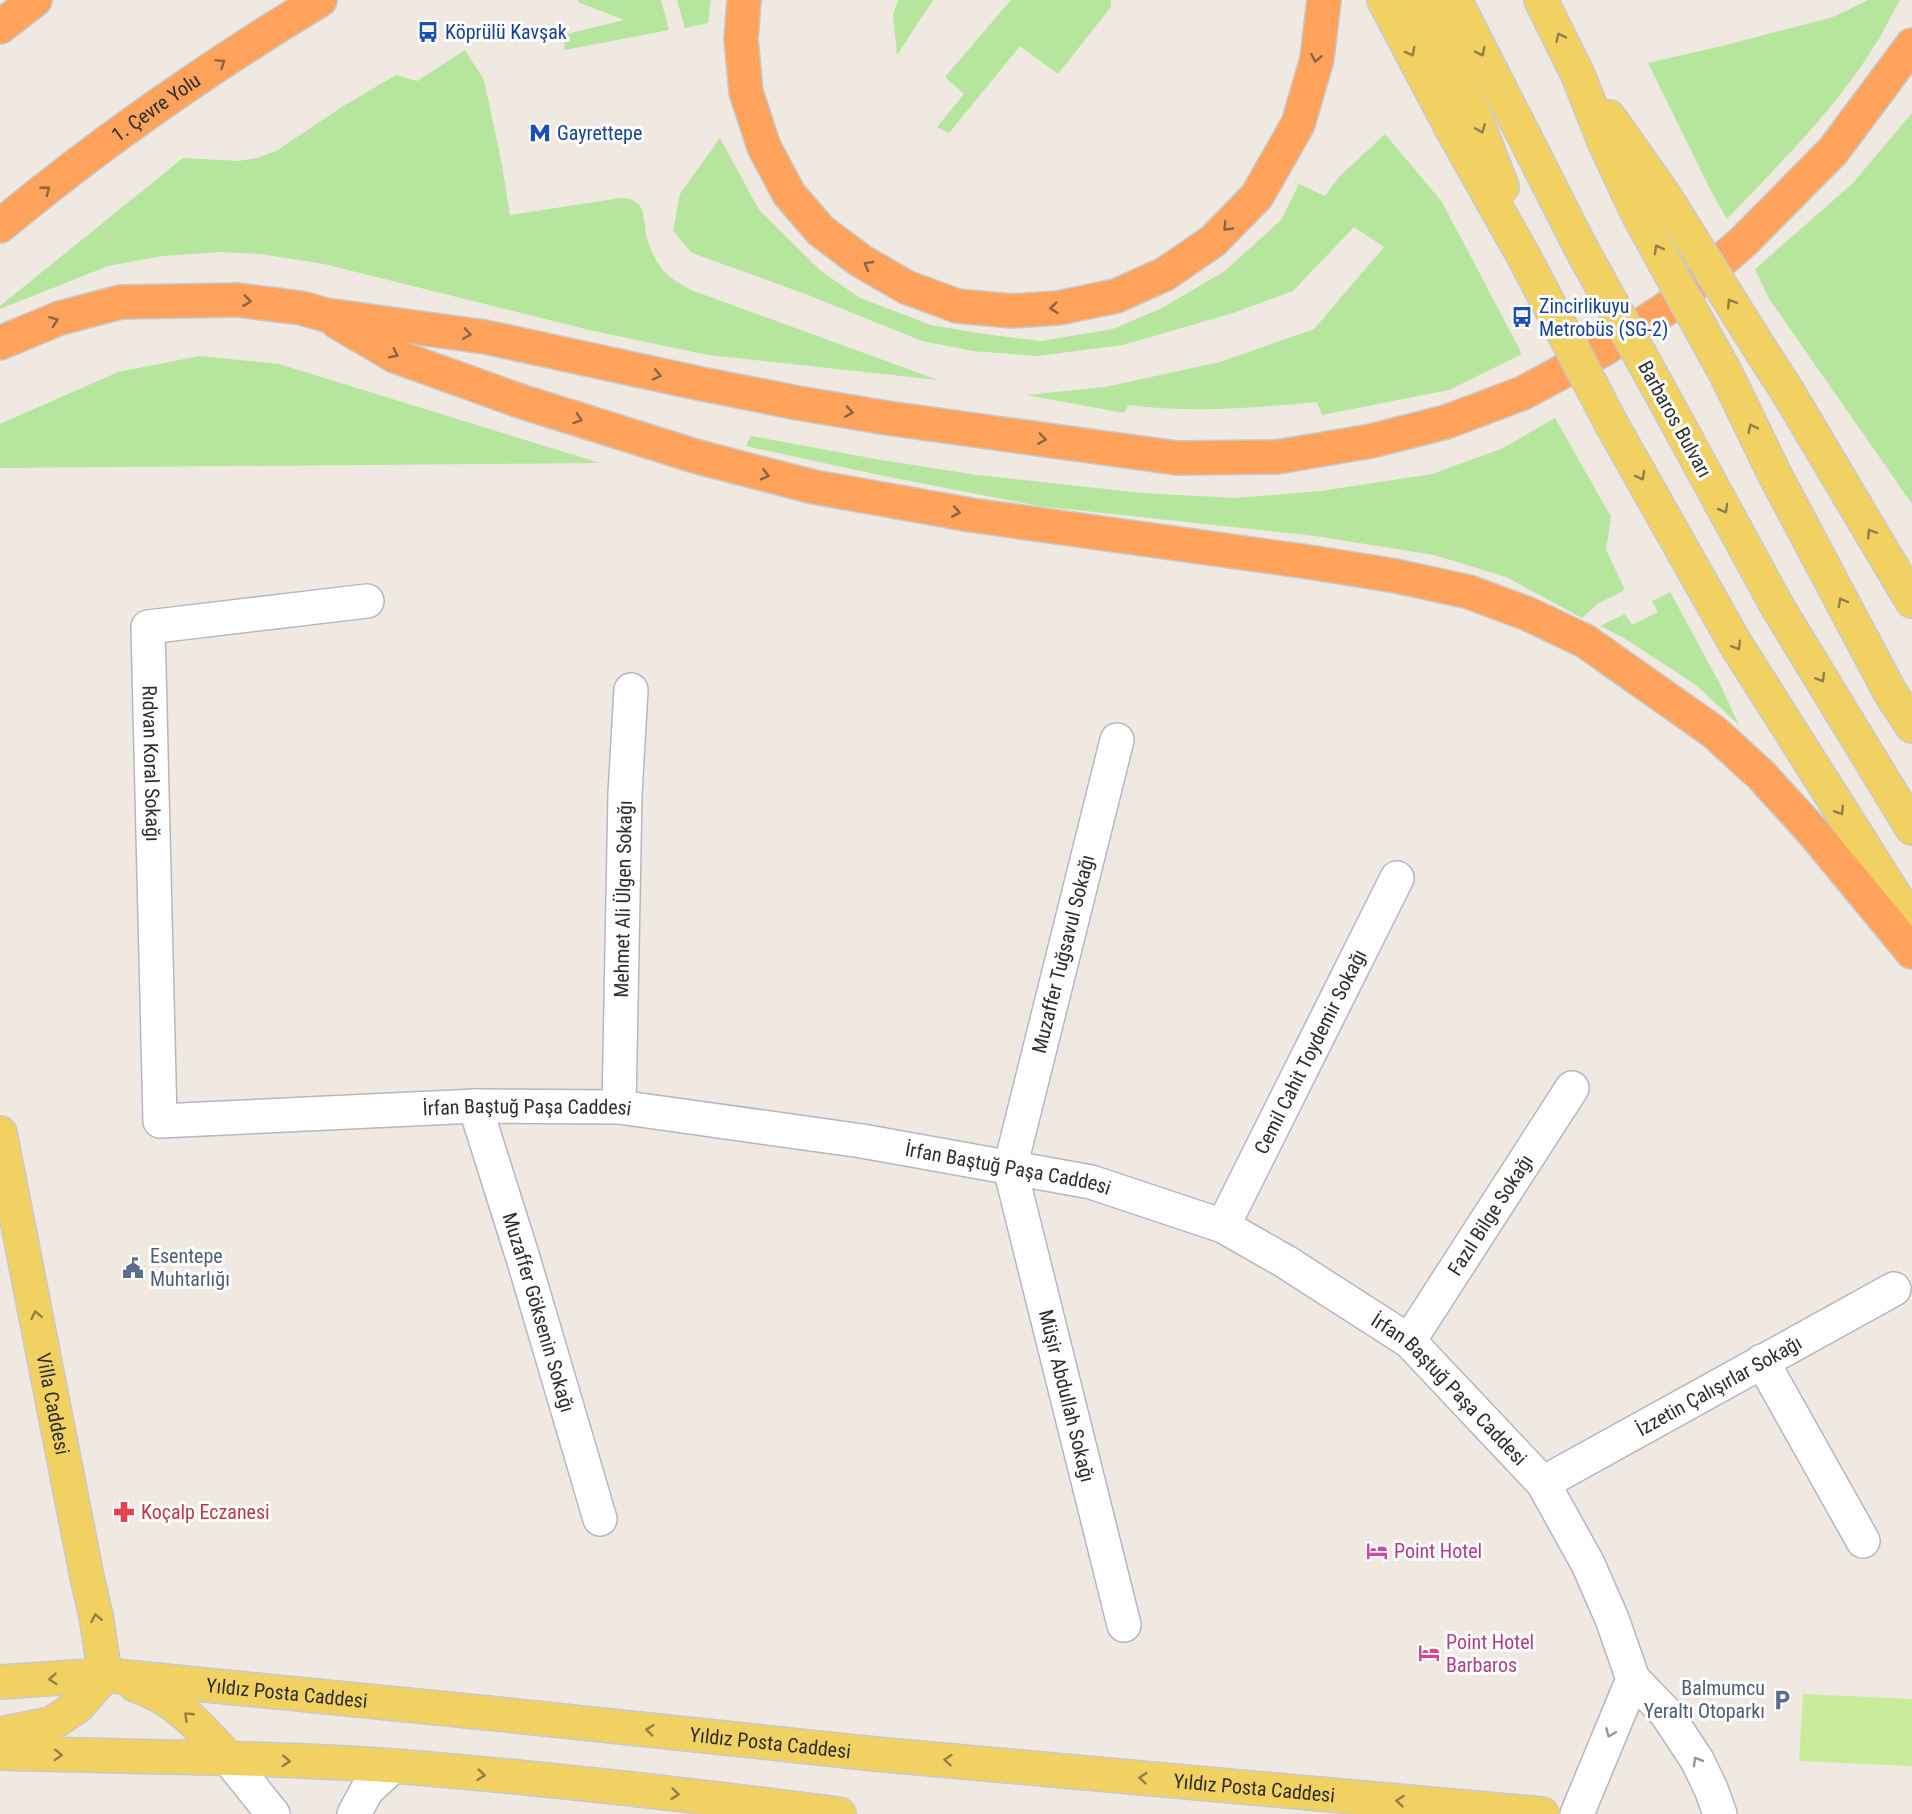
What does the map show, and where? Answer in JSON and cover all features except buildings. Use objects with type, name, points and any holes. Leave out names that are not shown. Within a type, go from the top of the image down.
[{"type":"highway","points":[[0,27],[35,0]]},
{"type":"highway","name":"1. Çevre Yolu","points":[[0,226],[127,128],[261,36],[320,0]]},
{"type":"highway","points":[[744,0],[741,39],[746,92],[764,147],[789,194],[821,231],[861,261],[906,287],[957,306],[1012,311],[1058,308],[1116,296],[1165,274],[1213,241],[1257,196],[1298,124],[1317,59],[1324,0]]},
{"type":"highway","points":[[0,343],[60,318],[121,302],[238,300],[485,337],[697,384],[887,418],[1177,458],[1277,457],[1371,441],[1446,422],[1523,393],[1606,348],[1667,308],[1744,241],[1833,151],[1912,45]]},
{"type":"highway","points":[[326,315],[395,356],[520,400],[698,458],[802,484],[971,515],[1396,576],[1469,592],[1528,614],[1585,641],[1714,732],[1761,775],[1813,832],[1912,952]]},
{"type":"main road","points":[[1384,0],[1463,150],[1523,255],[1612,425],[1735,643],[1912,923]]},
{"type":"main road","points":[[1421,0],[1471,106],[1496,170],[1523,255]]},
{"type":"main road","name":"Barbaros Bulvarı","points":[[1455,0],[1581,248],[1777,606],[1912,828]]},
{"type":"main road","points":[[1541,0],[1578,75],[1604,141],[1762,352],[1912,601]]},
{"type":"main road","points":[[1651,205],[1726,374],[1774,473],[1890,692],[1912,726]]},
{"type":"main road","name":"Villa Caddesi","points":[[0,1133],[96,1616],[105,1675]]},
{"type":"main road","points":[[0,1734],[51,1724],[78,1706],[105,1675],[149,1690],[180,1708],[228,1758]]},
{"type":"main road","name":"Yıldız Posta Caddesi","points":[[0,1683],[105,1675],[498,1713],[875,1754],[1542,1814]]},
{"type":"main road","points":[[0,1753],[228,1758],[393,1766],[682,1794],[839,1814]]},
{"type":"street","name":"Rıdvan Koral Sokağı","points":[[160,1121],[148,627],[367,601]]},
{"type":"street","name":"Mehmet Ali Ülgen Sokağı","points":[[619,1107],[625,794],[631,690]]},
{"type":"street","name":"Muzaffer Tuğsavul Sokağı","points":[[1010,1168],[1117,740]]},
{"type":"street","name":"Cemil Cahit Toydemir Sokağı","points":[[1223,1226],[1397,878]]},
{"type":"street","name":"Fazıl Bilge Sokağı","points":[[1409,1341],[1572,1088]]},
{"type":"street","name":"İrfan Baştuğ Paşa Caddesi","points":[[160,1121],[475,1106],[619,1107],[862,1141],[1091,1182],[1223,1226],[1286,1262],[1409,1341],[1543,1483],[1588,1564],[1612,1619],[1633,1679],[1666,1713],[1697,1760],[1720,1814]]},
{"type":"street","name":"Muzaffer Göksenin Sokağı","points":[[475,1106],[523,1258],[600,1519]]},
{"type":"street","name":"Müşir Abdullah Sokağı","points":[[1010,1168],[1124,1625]]},
{"type":"street","name":"İzzetin Çalışırlar Sokağı","points":[[1543,1483],[1894,1289]]},
{"type":"street","points":[[1762,1361],[1863,1541]]},
{"type":"street","points":[[1577,1814],[1633,1679]]},
{"type":"street","points":[[228,1758],[273,1814]]},
{"type":"street","points":[[354,1814],[367,1790],[393,1766]]},
{"type":"green space","points":[[578,0],[661,0],[669,30],[565,50],[563,35],[624,20],[578,2]]},
{"type":"green space","points":[[677,0],[711,0],[708,23],[685,28]]},
{"type":"green space","points":[[898,0],[933,0],[897,55],[893,14]]},
{"type":"green space","points":[[1011,0],[1111,0],[1111,7],[1058,74],[1020,46],[949,133],[937,127],[964,94],[945,77]]},
{"type":"green space","points":[[1868,0],[1900,0],[1862,65],[1827,111],[1727,219],[1648,63],[1833,17]]},
{"type":"green space","points":[[465,50],[484,80],[510,215],[621,198],[635,201],[642,209],[646,234],[659,265],[671,278],[691,290],[938,380],[708,355],[594,331],[324,264],[260,254],[221,252],[162,256],[108,266],[0,309],[0,306],[183,158],[238,161],[257,158],[276,151],[345,105],[396,75],[417,81]]},
{"type":"green space","points":[[1912,113],[1912,504],[1768,297],[1755,269],[1852,184]]},
{"type":"green space","points":[[1385,134],[1442,202],[1522,354],[1449,390],[1322,415],[1317,402],[1199,409],[1128,405],[1124,413],[1026,395],[1105,387],[1220,362],[1314,329],[1384,247],[1354,227],[1293,291],[1233,313],[1123,345],[1037,356],[973,351],[922,341],[808,295],[692,253],[673,231],[680,194],[720,138],[759,210],[821,271],[860,298],[931,325],[1041,341],[1113,329],[1162,308],[1225,271],[1281,220],[1299,184],[1325,196],[1339,177]]},
{"type":"green space","points":[[200,356],[279,364],[600,463],[0,468],[0,424],[118,372]]},
{"type":"green space","points":[[1555,418],[1611,517],[1606,550],[1625,590],[1597,604],[1582,618],[1506,577],[1434,555],[1315,536],[1039,506],[746,446],[751,436],[977,475],[1142,493],[1236,498],[1321,491],[1432,474],[1501,449]]},
{"type":"green space","points":[[1670,592],[1720,684],[1739,725],[1696,685],[1624,638],[1600,626],[1625,614],[1632,625],[1658,612],[1652,601]]},
{"type":"green space","points":[[1803,1694],[1912,1699],[1912,1766],[1799,1761]]},
{"type":"place","name":"Köprülü Kavşak","points":[[428,32]]},
{"type":"place","name":"Gayrettepe","points":[[540,133]]},
{"type":"place","name":"Zincirlikuyu Metrobüs (SG-2)","points":[[1522,317]]},
{"type":"place","name":"Esentepe Muhtarlığı","points":[[133,1268]]},
{"type":"place","name":"Koçalp Eczanesi","points":[[124,1512]]},
{"type":"place","name":"Point Hotel","points":[[1377,1551]]},
{"type":"place","name":"Point Hotel Barbaros","points":[[1429,1653]]},
{"type":"place","name":"Balmumcu Yeraltı Otoparkı","points":[[1782,1700]]}]
